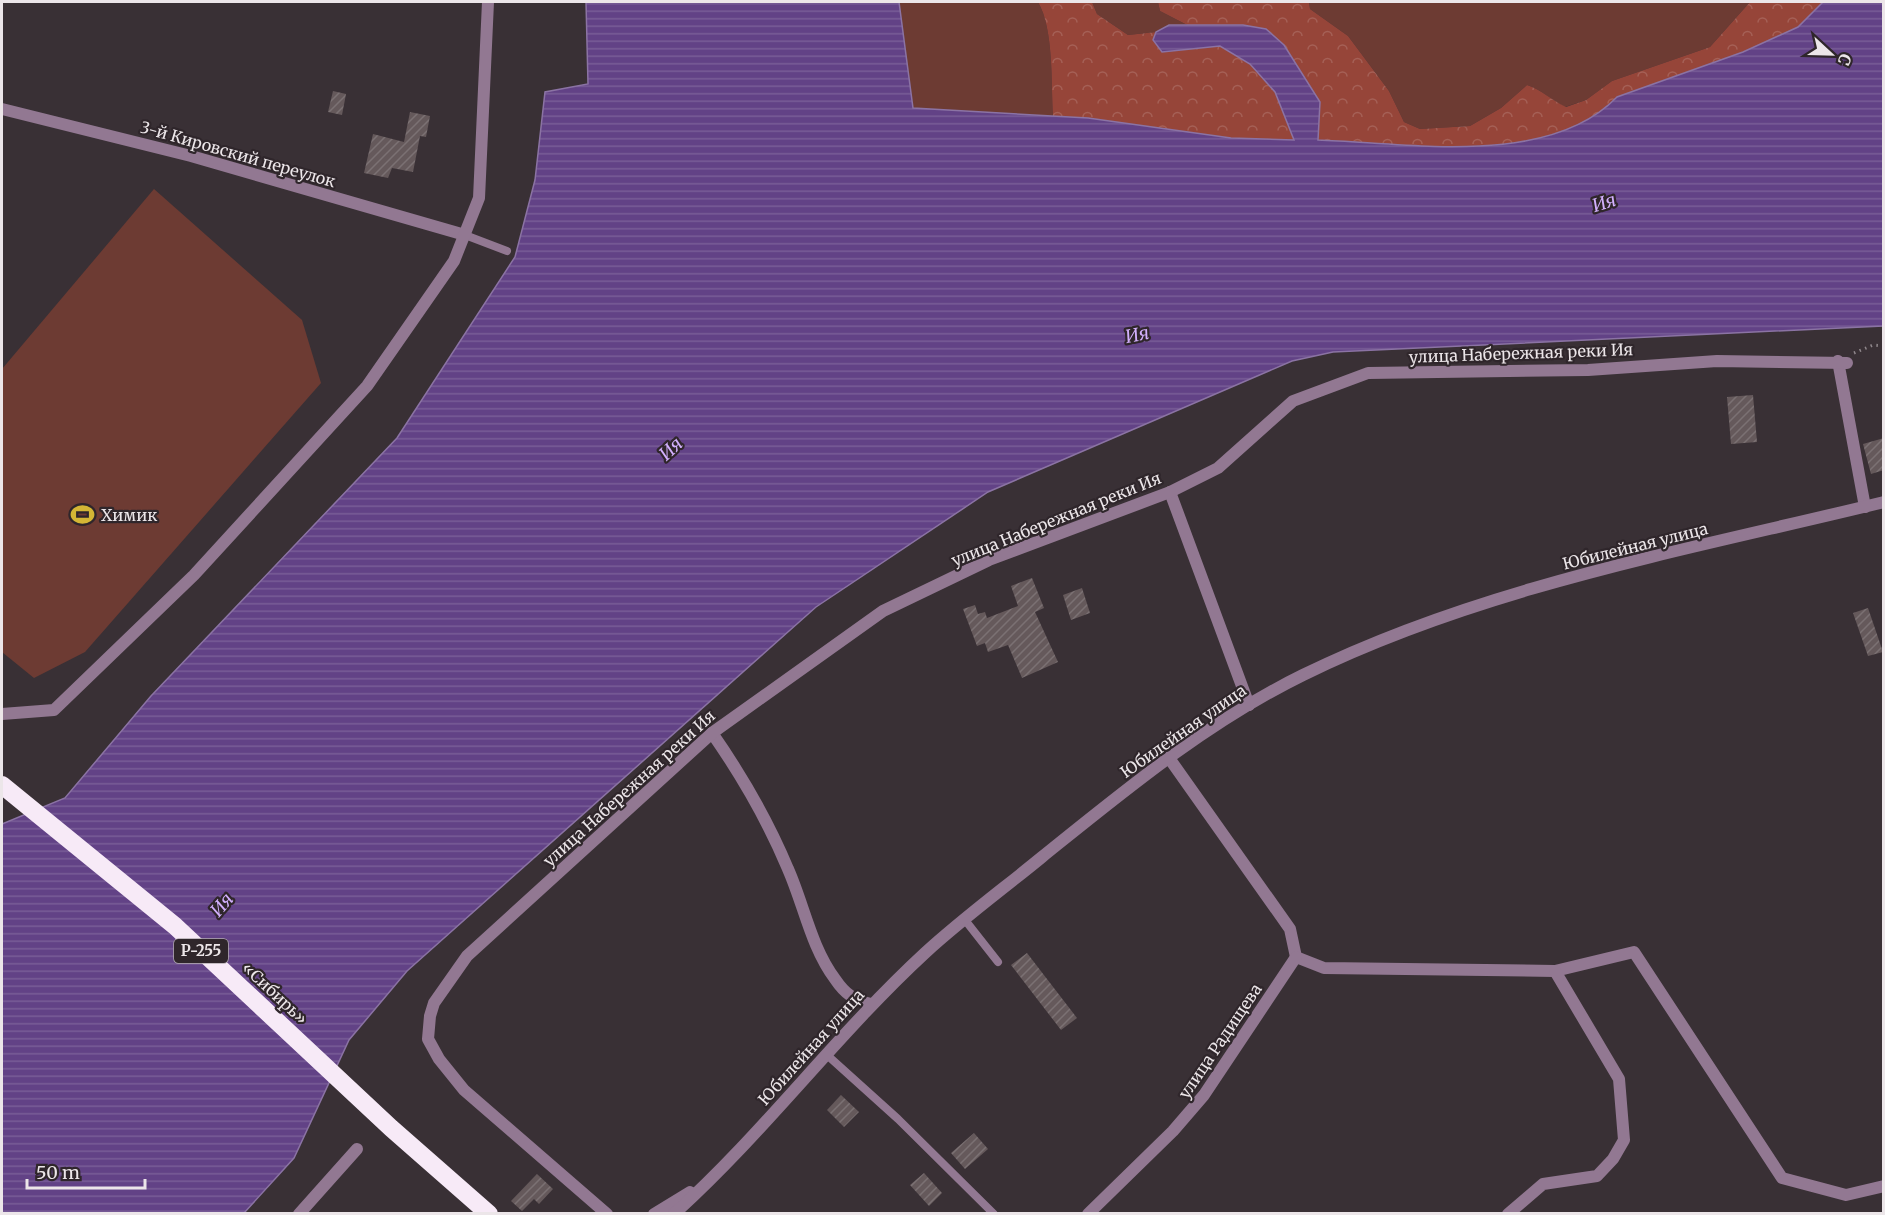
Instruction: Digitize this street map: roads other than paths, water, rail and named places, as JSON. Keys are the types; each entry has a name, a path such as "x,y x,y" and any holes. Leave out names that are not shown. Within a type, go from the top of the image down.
{"highway":[{"name":"«Сибирь»","path":"2,785 175,926 391,1128 489,1214"}],"street":[{"path":"2,714 54,710 194,575 367,386 454,261 479,198 486,2"},
{"name":"3-й Кировский переулок","path":"2,109 191,156 465,236"},
{"name":"улица Набережная реки Ия","path":"607,1214 464,1090 439,1059 428,1039 430,1016 443,988 467,956 712,733 883,611 988,560 1170,492 1218,468 1293,401 1368,373 1588,370 1717,361 1842,362 1865,507"},
{"path":"1170,492 1248,705"},
{"name":"Юбилейная улица","path":"674,1214 717,1175 871,1004 928,950 1169,759 1248,705 1362,648 1466,609 1607,570 1884,502"},
{"path":"712,733 754,797 789,870 813,938 834,978 852,999 871,1004"},
{"path":"1169,759 1290,929 1296,957 1324,968 1555,971 1634,952 1782,1178 1846,1195 1884,1186"},
{"name":"улица Радищева","path":"1088,1214 1173,1131 1204,1095 1296,957"},
{"path":"1508,1214 1543,1184 1597,1176 1613,1159 1624,1140 1619,1079 1555,971"},
{"path":"298,1214 357,1149"},
{"path":"654,1214 717,1175"}],"lane":[{"path":"465,236 507,251"},
{"path":"964,920 998,962"},
{"path":"827,1055 898,1119 994,1214"}],"water":[{"name":"Ия","path":"586,2 899,2 913,108 1088,118 1231,138 1294,140 1275,92 1250,64 1220,46 1162,52 1153,40 1156,32 1169,25 1243,25 1266,29 1284,45 1320,102 1318,140 1475,146 1516,143 1554,134 1588,119 1617,97 1743,52 1798,27 1823,2 1883,2 1883,326 1333,352 1292,361 988,492 816,607 407,971 349,1040 294,1158 244,1213 2,1214 2,824 65,798 151,696 397,438 515,257 535,180 545,92 588,84"}],"place":[{"name":"Химик","path":"83,515"}]}
